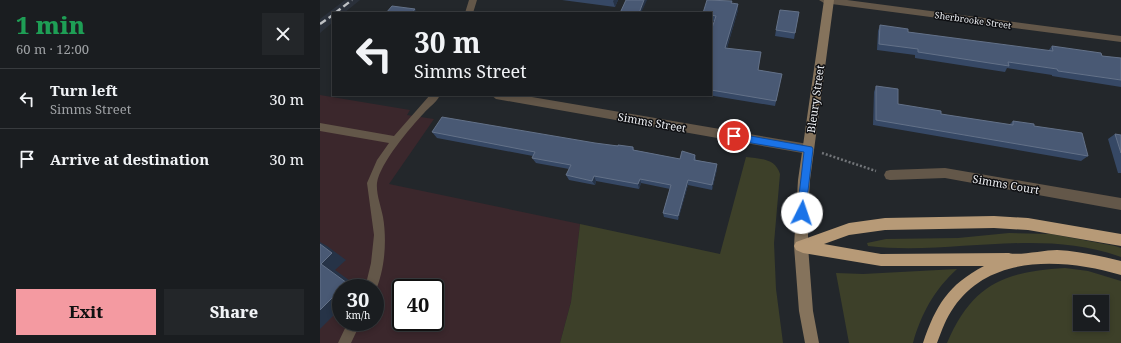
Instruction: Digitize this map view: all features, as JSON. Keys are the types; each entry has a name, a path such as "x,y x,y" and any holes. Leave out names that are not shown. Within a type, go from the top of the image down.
{"highway":[{"path":"801,246 849,229 885,224 986,222 1028,224 1121,240"},
{"path":"801,246 882,260 1016,259 1059,257 1082,259 1121,268"},
{"path":"930,343 938,320 956,293 980,274 1016,259"}],"street":[{"name":"Sherbrooke Street","path":"828,0 1121,39"},
{"name":"Bleury Street","path":"812,343 806,311 801,246 804,187 808,149 828,0"},
{"name":"Simms Street","path":"502,96 808,149"},
{"name":"Simms Court","path":"890,175 945,173 1121,204"}],"lane":[{"path":"469,12 473,0"},
{"path":"372,279 376,265 378,221 372,184 378,166 425,105 435,96"},
{"path":"320,127 397,140"},
{"path":"344,343 351,331"}],"path":[{"path":"808,149 890,175"}],"shaded area":[{"path":"345,0 360,0 345,12 332,12 332,23 320,33 320,19"},
{"path":"320,95 410,110 407,115 434,119 389,184 580,224 571,302 560,343 320,343"}],"green space":[{"path":"746,157 771,162 778,169 780,174 774,243 776,289 783,343 560,343 571,302 580,224 720,254"},
{"path":"1009,233 1051,234 1115,246 1121,248 1121,257 1090,248 1059,244 1027,243 931,248 900,248 868,246 867,243 886,239 958,238"},
{"path":"1065,268 1088,271 1121,281 1121,343 947,343 957,323 979,294 992,285 1007,278 1024,273"},
{"path":"957,269 942,285 929,303 916,332 913,343 849,343 836,273 863,274"}],"building":[{"path":"626,0 644,0 639,12 620,12"},
{"path":"707,0 732,1 731,3 738,4 725,48 761,52 758,70 782,74 776,101 712,90 712,28 716,16 712,15 712,12 703,12"},
{"path":"392,6 415,9 413,12 387,12"},
{"path":"780,10 799,12 795,33 776,30"},
{"path":"880,25 908,29 908,32 1053,51 1052,46 1101,53 1102,56 1121,58 1121,80 1008,62 1009,66 918,52 918,49 879,44"},
{"path":"876,86 898,89 898,104 941,111 941,114 1013,125 1013,121 1034,124 1034,126 1082,133 1088,156 876,120"},
{"path":"442,117 595,143 633,147 633,150 680,159 682,151 695,155 694,160 717,164 712,185 688,180 678,216 663,213 671,185 640,179 638,184 594,176 592,181 566,175 571,165 532,158 535,152 432,132"},
{"path":"1115,134 1121,135 1121,153"},
{"path":"320,244 332,253 321,264 342,279 332,279 332,298 320,310"}],"railway":[{"path":"336,12 352,0"},
{"path":"320,24 332,16"}],"route":[{"path":"734,136 808,149 802,213"}]}
